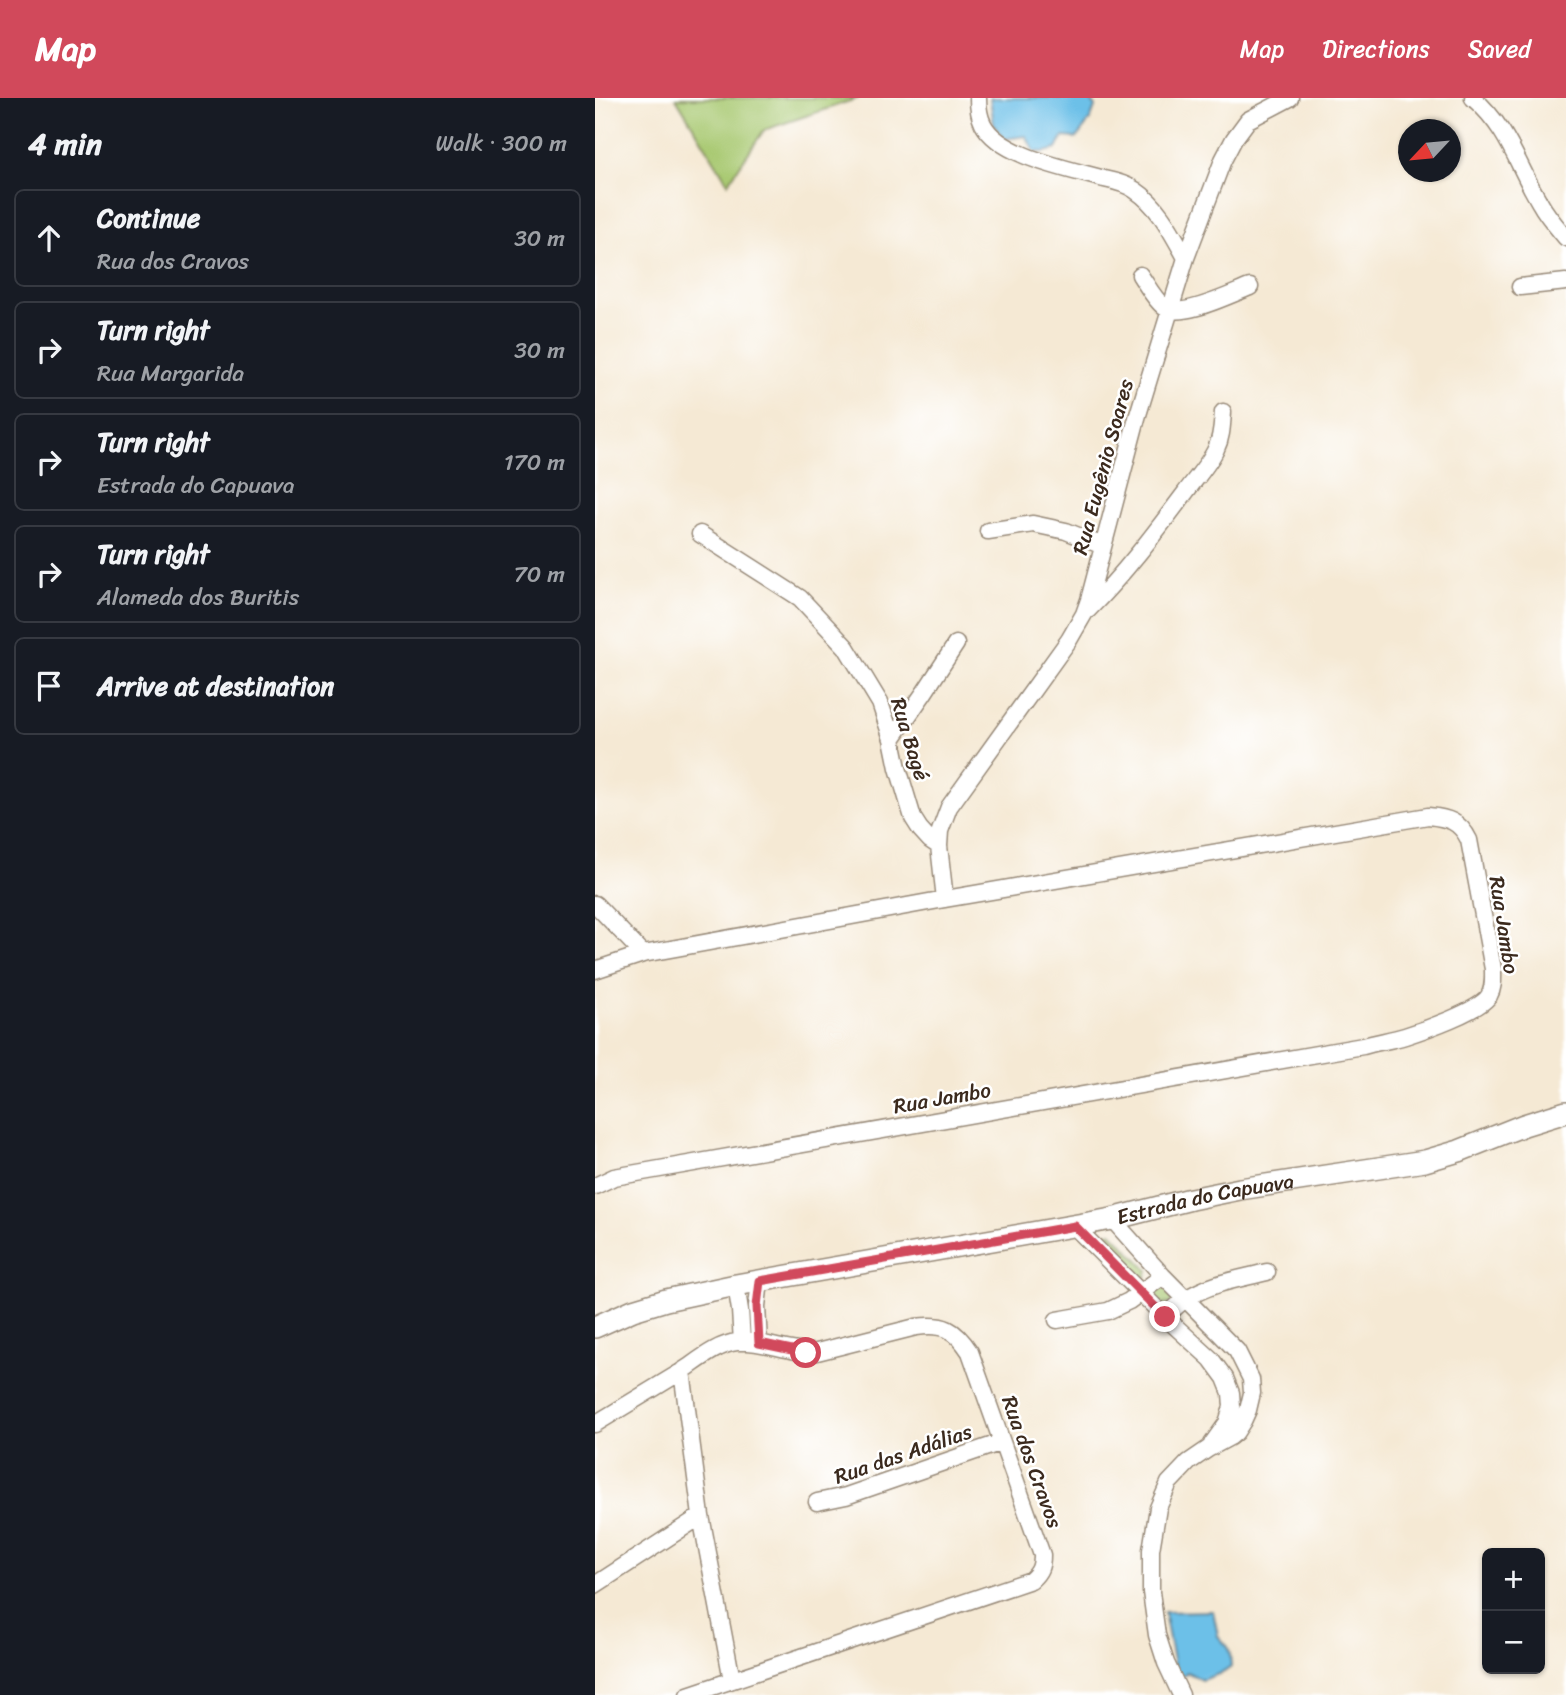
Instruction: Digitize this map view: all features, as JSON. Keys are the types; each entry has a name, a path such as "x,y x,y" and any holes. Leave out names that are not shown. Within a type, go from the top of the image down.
{"main road":[{"name":"Estrada do Capuava","path":"595,1327 632,1310 736,1284 1075,1226 1240,1189 1425,1161 1459,1152 1524,1125 1566,1112"}],"street":[{"path":"978,98 982,122 1004,146 1029,157 1133,188 1153,204 1186,258"},
{"name":"Rua Eugênio Soares","path":"939,846 940,831 950,807 1084,614 1137,418 1186,258 1223,160 1248,120 1290,98"},
{"path":"1473,98 1501,128 1540,204 1566,238"},
{"path":"1140,275 1163,306 1171,311 1184,311 1250,287"},
{"path":"1520,287 1566,282"},
{"path":"1084,614 1104,594 1171,511 1217,449 1222,432 1223,412"},
{"path":"988,531 1033,524 1066,531 1103,547"},
{"name":"Rua Bagé","path":"700,534 800,598 846,647 880,704 913,818 930,840 939,846"},
{"path":"892,739 956,644"},
{"name":"Rua Jambo","path":"595,970 643,954 1428,816 1453,822 1464,829 1469,840 1494,985 1488,998 1464,1014 1405,1036 1363,1046 614,1177 595,1186"},
{"path":"939,846 945,899"},
{"path":"595,904 643,954"},
{"path":"1112,1219 1163,1276 1237,1351 1251,1379 1252,1393 1243,1421 1236,1432 1189,1462 1169,1483 1158,1508 1151,1550 1151,1592 1157,1635 1181,1695"},
{"path":"1075,1226 1165,1317 1211,1359 1225,1378 1231,1392 1231,1407 1227,1423 1208,1449"},
{"path":"1165,1317 1186,1299 1214,1286 1267,1272"},
{"path":"1057,1320 1108,1311 1141,1293 1163,1276"},
{"path":"751,1343 760,1281"},
{"path":"736,1284 740,1310 751,1343"},
{"path":"1183,1334 1203,1317"},
{"name":"Rua dos Cravos","path":"688,1695 1031,1580 1042,1564 1042,1555 970,1352 960,1338 947,1329 931,1325 817,1352 792,1351 751,1343"},
{"path":"595,1424 721,1347 733,1343 751,1343"},
{"path":"682,1371 701,1516 732,1680"},
{"name":"Rua das Adálias","path":"817,1502 846,1496 1002,1442"},
{"path":"595,1585 701,1516"}],"green space":[{"path":"676,98 859,98 764,130 728,183"},
{"path":"1111,1232 1148,1270 1146,1277 1141,1280 1132,1275 1097,1239 1102,1233"},
{"path":"1165,1287 1171,1290 1174,1296 1171,1302 1165,1305 1159,1302 1156,1296 1159,1290"}],"water":[{"path":"990,98 1090,98 1095,107 1077,138 1063,137 1057,149 1035,152 1026,136 1004,139 994,125"},
{"path":"1213,1611 1218,1636 1228,1647 1231,1667 1202,1680 1187,1672 1177,1682 1164,1612"}],"route":[{"path":"806,1353 759,1343 757,1306 760,1281 1075,1226 1165,1317"}]}
